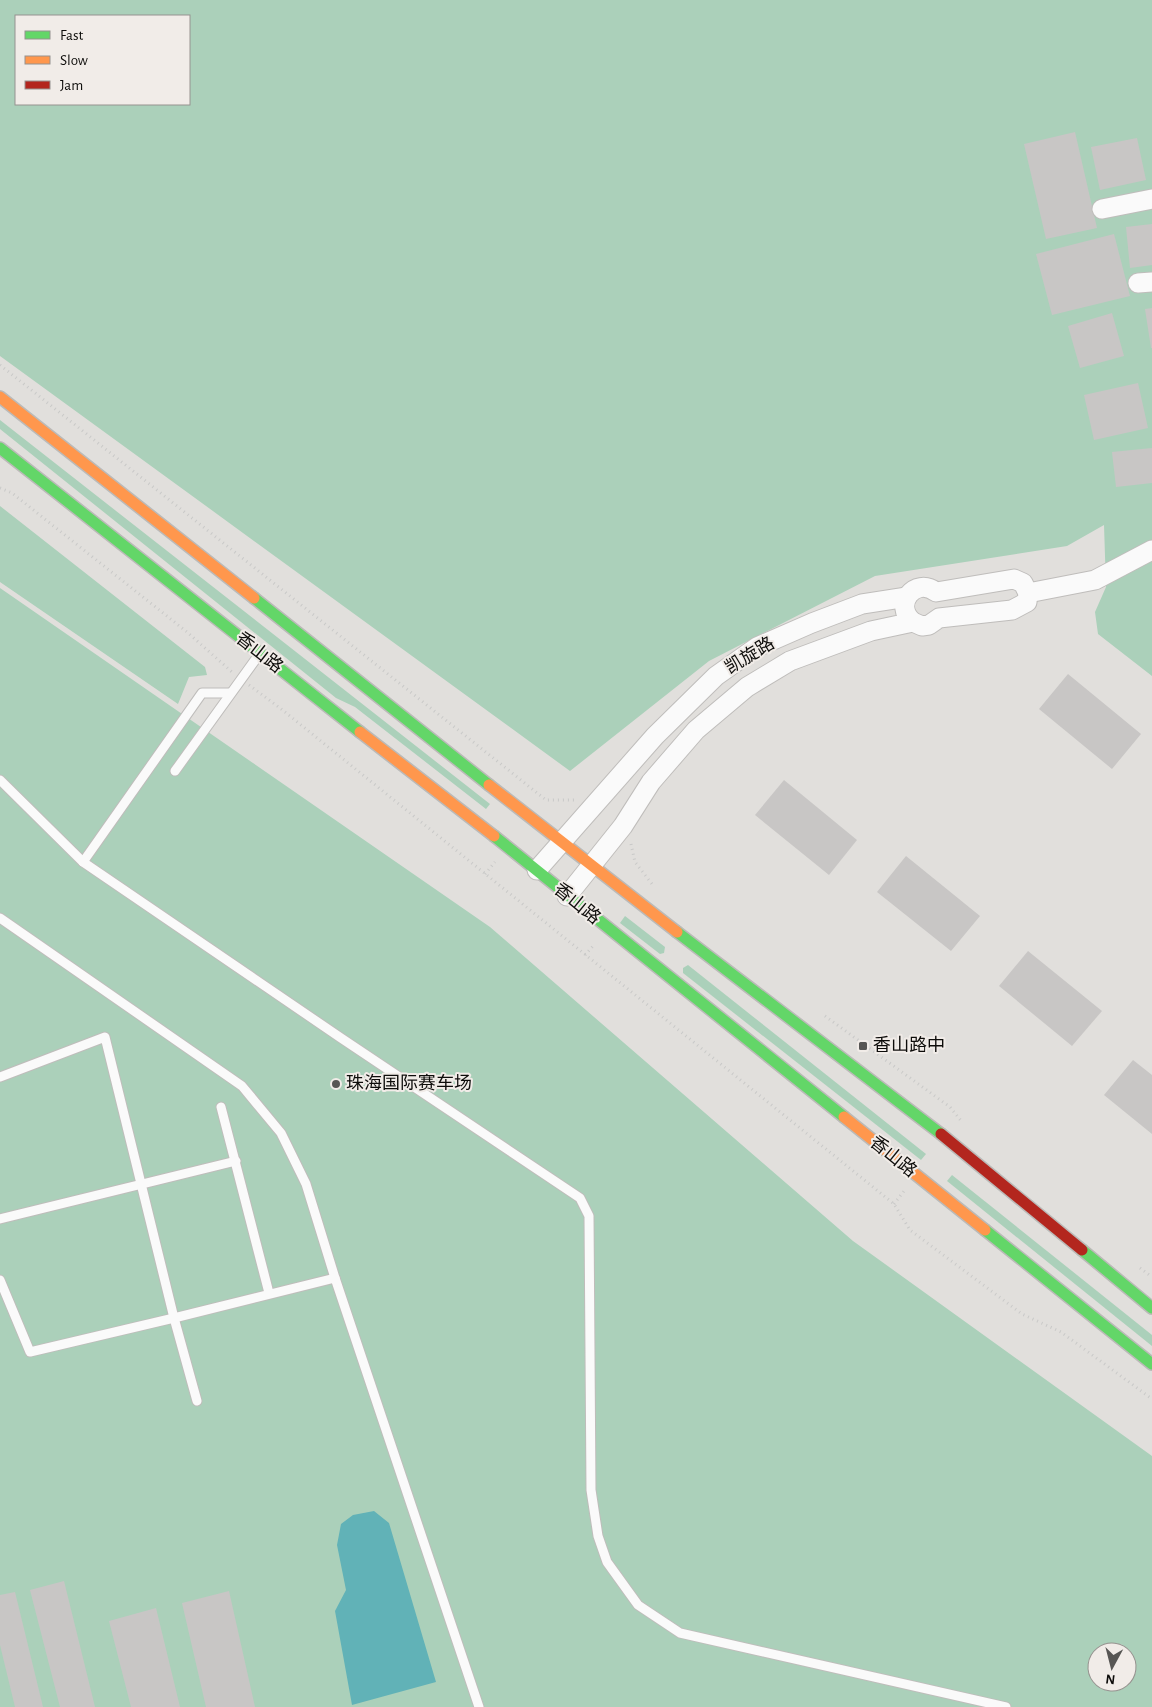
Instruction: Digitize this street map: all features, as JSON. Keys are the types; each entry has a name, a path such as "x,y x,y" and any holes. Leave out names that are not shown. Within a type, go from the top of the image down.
{"main road":[{"path":"0,397 591,866 955,1146 1152,1308"},
{"name":"香山路","path":"0,448 537,870 1152,1364"}],"street":[{"path":"1102,209 1152,199"},
{"path":"1028,593 1095,580 1152,550"},
{"name":"凯旋路","path":"537,870 655,736 716,676 757,647 862,604 906,598 916,589 922,587 936,592 1014,579 1023,583 1028,593 1027,602 1012,610 939,618 928,625 922,626 913,622 871,631 831,644 790,661 747,686 696,730 651,782 623,826 567,896"},
{"path":"936,592 942,600 943,606 939,618"},
{"path":"906,598 905,610 907,616 913,622"}],"lane":[{"path":"175,771 260,654"},
{"path":"83,862 202,693 230,693"},
{"path":"0,780 83,862 580,1198 589,1216 591,1490 598,1536 607,1562 638,1605 680,1633 1006,1707"},
{"path":"0,918 242,1086 281,1133 306,1184 335,1278 478,1707"},
{"path":"0,1077 105,1037 174,1318 197,1402"},
{"path":"222,1107 270,1293"},
{"path":"0,1219 236,1161"},
{"path":"0,1280 30,1352 335,1278"}],"path":[{"path":"0,365 546,800 576,799"},
{"path":"0,488 12,493 187,632"},
{"path":"280,708 894,1204 910,1230 1022,1314 1061,1332 1152,1399"}],"green space":[{"path":"0,0 1152,0 1152,676 1098,634 1095,612 1106,587 1104,525 1067,546 875,576 709,661 570,771 0,356"},
{"path":"0,420 490,804 486,809 355,707 336,698 0,429"},
{"path":"0,506 205,667 207,675 189,677 178,704 0,582"},
{"name":"珠海国际赛车场","path":"0,588 490,927 853,1241 1152,1456 1152,1707 0,1707"},
{"path":"625,916 665,947 664,953 660,954 620,923"},
{"path":"688,965 926,1154 921,1160 683,973 683,968"},
{"path":"952,1175 1152,1335 1152,1346 947,1181"}],"water":[{"path":"374,1511 389,1523 436,1682 352,1705 335,1611 346,1590 337,1545 341,1524 353,1515"}],"building":[{"path":"1075,132 1097,228 1046,239 1024,144"},
{"path":"1137,138 1146,180 1100,190 1091,147"},
{"path":"1152,224 1152,265 1130,268 1126,227"},
{"path":"1114,234 1130,296 1052,315 1036,254"},
{"path":"1152,308 1152,348 1151,348 1145,309"},
{"path":"1112,313 1124,356 1080,368 1068,326"},
{"path":"1138,383 1148,428 1094,440 1084,395"},
{"path":"1152,448 1152,483 1116,487 1112,452"},
{"path":"1068,674 1141,734 1112,769 1039,709"},
{"path":"784,780 857,840 829,875 755,815"},
{"path":"906,856 980,916 951,951 877,892"},
{"path":"1028,951 1102,1011 1072,1046 999,986"},
{"path":"1133,1060 1152,1075 1152,1134 1104,1095"},
{"path":"64,1581 95,1707 60,1707 30,1590"},
{"path":"229,1591 255,1707 206,1707 182,1603"},
{"path":"15,1592 43,1707 15,1707 0,1645 0,1595"},
{"path":"156,1608 180,1707 131,1707 109,1621"}],"traffic: fast":[{"path":"0,448 360,732"},
{"path":"254,598 489,785"},
{"path":"494,836 844,1117"},
{"path":"677,932 941,1134"},
{"path":"985,1230 1152,1364"},
{"path":"1082,1250 1152,1308"}],"traffic: slow":[{"path":"0,397 254,598"},
{"path":"360,732 494,836"},
{"path":"489,785 677,932"},
{"path":"844,1117 985,1230"}],"traffic: jam":[{"path":"941,1134 1082,1250"}],"place":[{"name":"香山路中","path":"863,1046"},
{"name":"珠海国际赛车场","path":"336,1084"}]}
